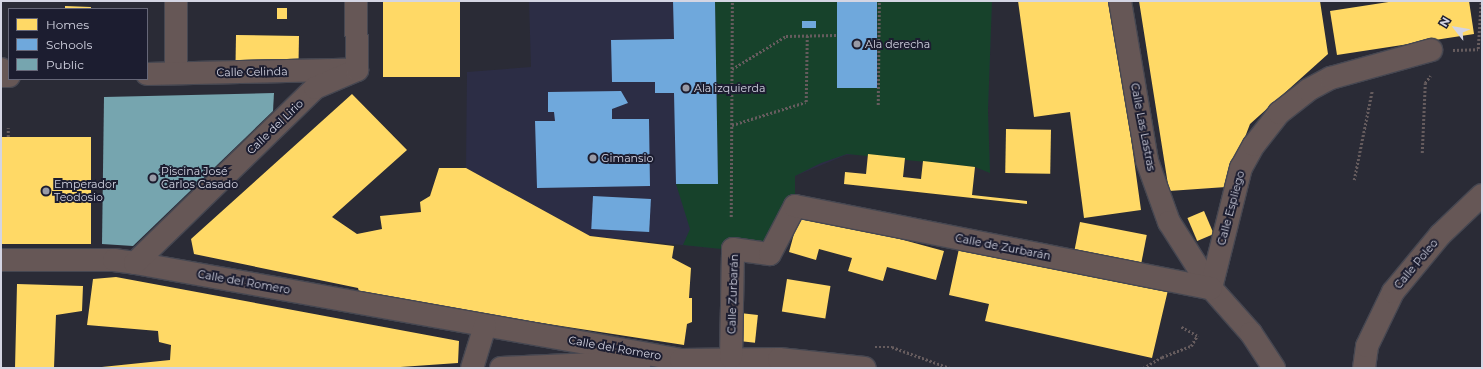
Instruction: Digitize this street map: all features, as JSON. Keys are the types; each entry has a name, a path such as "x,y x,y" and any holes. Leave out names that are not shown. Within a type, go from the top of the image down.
{"street":[{"path":"176,1 176,73"},
{"path":"356,1 357,70"},
{"name":"Calle Las Lastras","path":"1120,1 1147,161 1170,222 1211,288 1251,333 1274,368"},
{"name":"Calle Espliego","path":"1211,288 1241,168 1254,145 1279,113 1308,90 1331,78 1378,64 1432,60"},
{"path":"1,69 1,76 8,76"},
{"name":"Calle Celinda","path":"148,74 357,70"},
{"name":"Calle del Lirio","path":"135,262 315,88 357,70"},
{"name":"Calle Poleo","path":"1364,368 1367,346 1393,292 1440,235 1482,195"},
{"name":"Calle de Zurbarán","path":"795,206 1211,288"},
{"name":"Calle Zurbarán","path":"731,357 733,249 770,254 795,206"},
{"name":"Calle del Romero","path":"1,260 114,260 135,262 681,360 731,357 824,362 865,368"},
{"path":"472,368 485,326"},
{"path":"501,368 681,360"}],"path":[{"path":"731,217 732,1"},
{"path":"878,105 879,1"},
{"path":"1478,49 1481,1"},
{"path":"732,125 806,102 807,35"},
{"path":"732,69 786,36 836,35"},
{"path":"1422,153 1425,83 1432,60"},
{"path":"1354,180 1378,64"},
{"path":"8,128 8,137"},
{"path":"1143,368 1162,357 1191,346 1197,336 1181,327"}],"shaded area":[{"path":"529,1 992,1 988,110 990,173 975,167 868,154 846,155 795,176 795,206 722,249 590,236 466,168 467,72 531,67"}],"green space":[{"path":"715,1 837,1 838,88 878,88 877,1 992,1 988,110 990,173 975,167 847,154 821,163 795,176 795,206 770,254 683,245 690,229 676,184 718,184"}],"building: Homes":[{"path":"383,1 460,1 460,77 383,77"},
{"path":"1018,1 1112,1 1141,210 1084,218 1070,112 1034,117"},
{"path":"1139,1 1320,1 1328,54 1250,124 1226,187 1169,191"},
{"path":"1395,1 1469,1 1474,34 1337,55 1330,11"},
{"path":"65,6 91,7 91,8 65,8"},
{"path":"277,8 287,8 287,19 277,19"},
{"path":"236,35 299,36 298,67 235,66"},
{"path":"352,94 407,150 332,217 357,234 382,229 380,216 421,212 420,202 430,196 439,168 466,168 590,236 674,246 672,258 691,268 689,298 692,298 692,322 687,324 684,345 360,295 358,288 194,254 191,239"},
{"path":"1006,129 1051,130 1050,174 1005,173"},
{"name":"Emperador Teodosio","path":"1,137 91,137 91,244 1,244"},
{"path":"868,154 905,158 903,177 921,179 923,161 975,167 972,195 1027,201 1027,204 844,184 845,172 866,174"},
{"path":"1204,211 1214,234 1197,241 1187,218"},
{"path":"800,212 944,251 936,280 887,267 883,281 848,271 852,258 819,249 816,260 789,252"},
{"path":"1080,222 1147,235 1141,263 1074,250"},
{"path":"960,244 1168,290 1152,358 985,321 989,304 949,295"},
{"path":"116,277 459,341 458,363 386,368 92,368 170,360 171,345 159,342 158,331 87,325 93,279"},
{"path":"787,279 830,286 825,318 782,312"},
{"path":"17,284 83,286 82,311 56,315 54,368 15,368"},
{"path":"740,313 758,315 755,343 737,341"}],"building: Schools":[{"path":"631,1 631,2 588,2"},
{"name":"Ala izquierda","path":"673,1 715,1 718,184 676,184 674,93 655,93 655,82 612,82 611,40 674,39"},
{"name":"Ala derecha","path":"837,1 877,1 877,88 837,88"},
{"path":"802,21 816,21 816,28 802,28"},
{"name":"Gimansio","path":"621,91 628,103 612,109 612,119 649,119 650,186 537,188 535,121 555,121 554,112 548,112 548,92"},
{"path":"593,196 651,199 649,232 591,229"}],"building: Public":[{"name":"Piscina José Carlos Casado","path":"274,93 273,111 133,246 102,244 104,97"}],"place":[{"name":"Ala derecha","path":"857,44"},
{"name":"Ala izquierda","path":"686,88"},
{"name":"Gimansio","path":"593,158"},
{"name":"Piscina José Carlos Casado","path":"153,178"},
{"name":"Emperador Teodosio","path":"46,191"}]}
